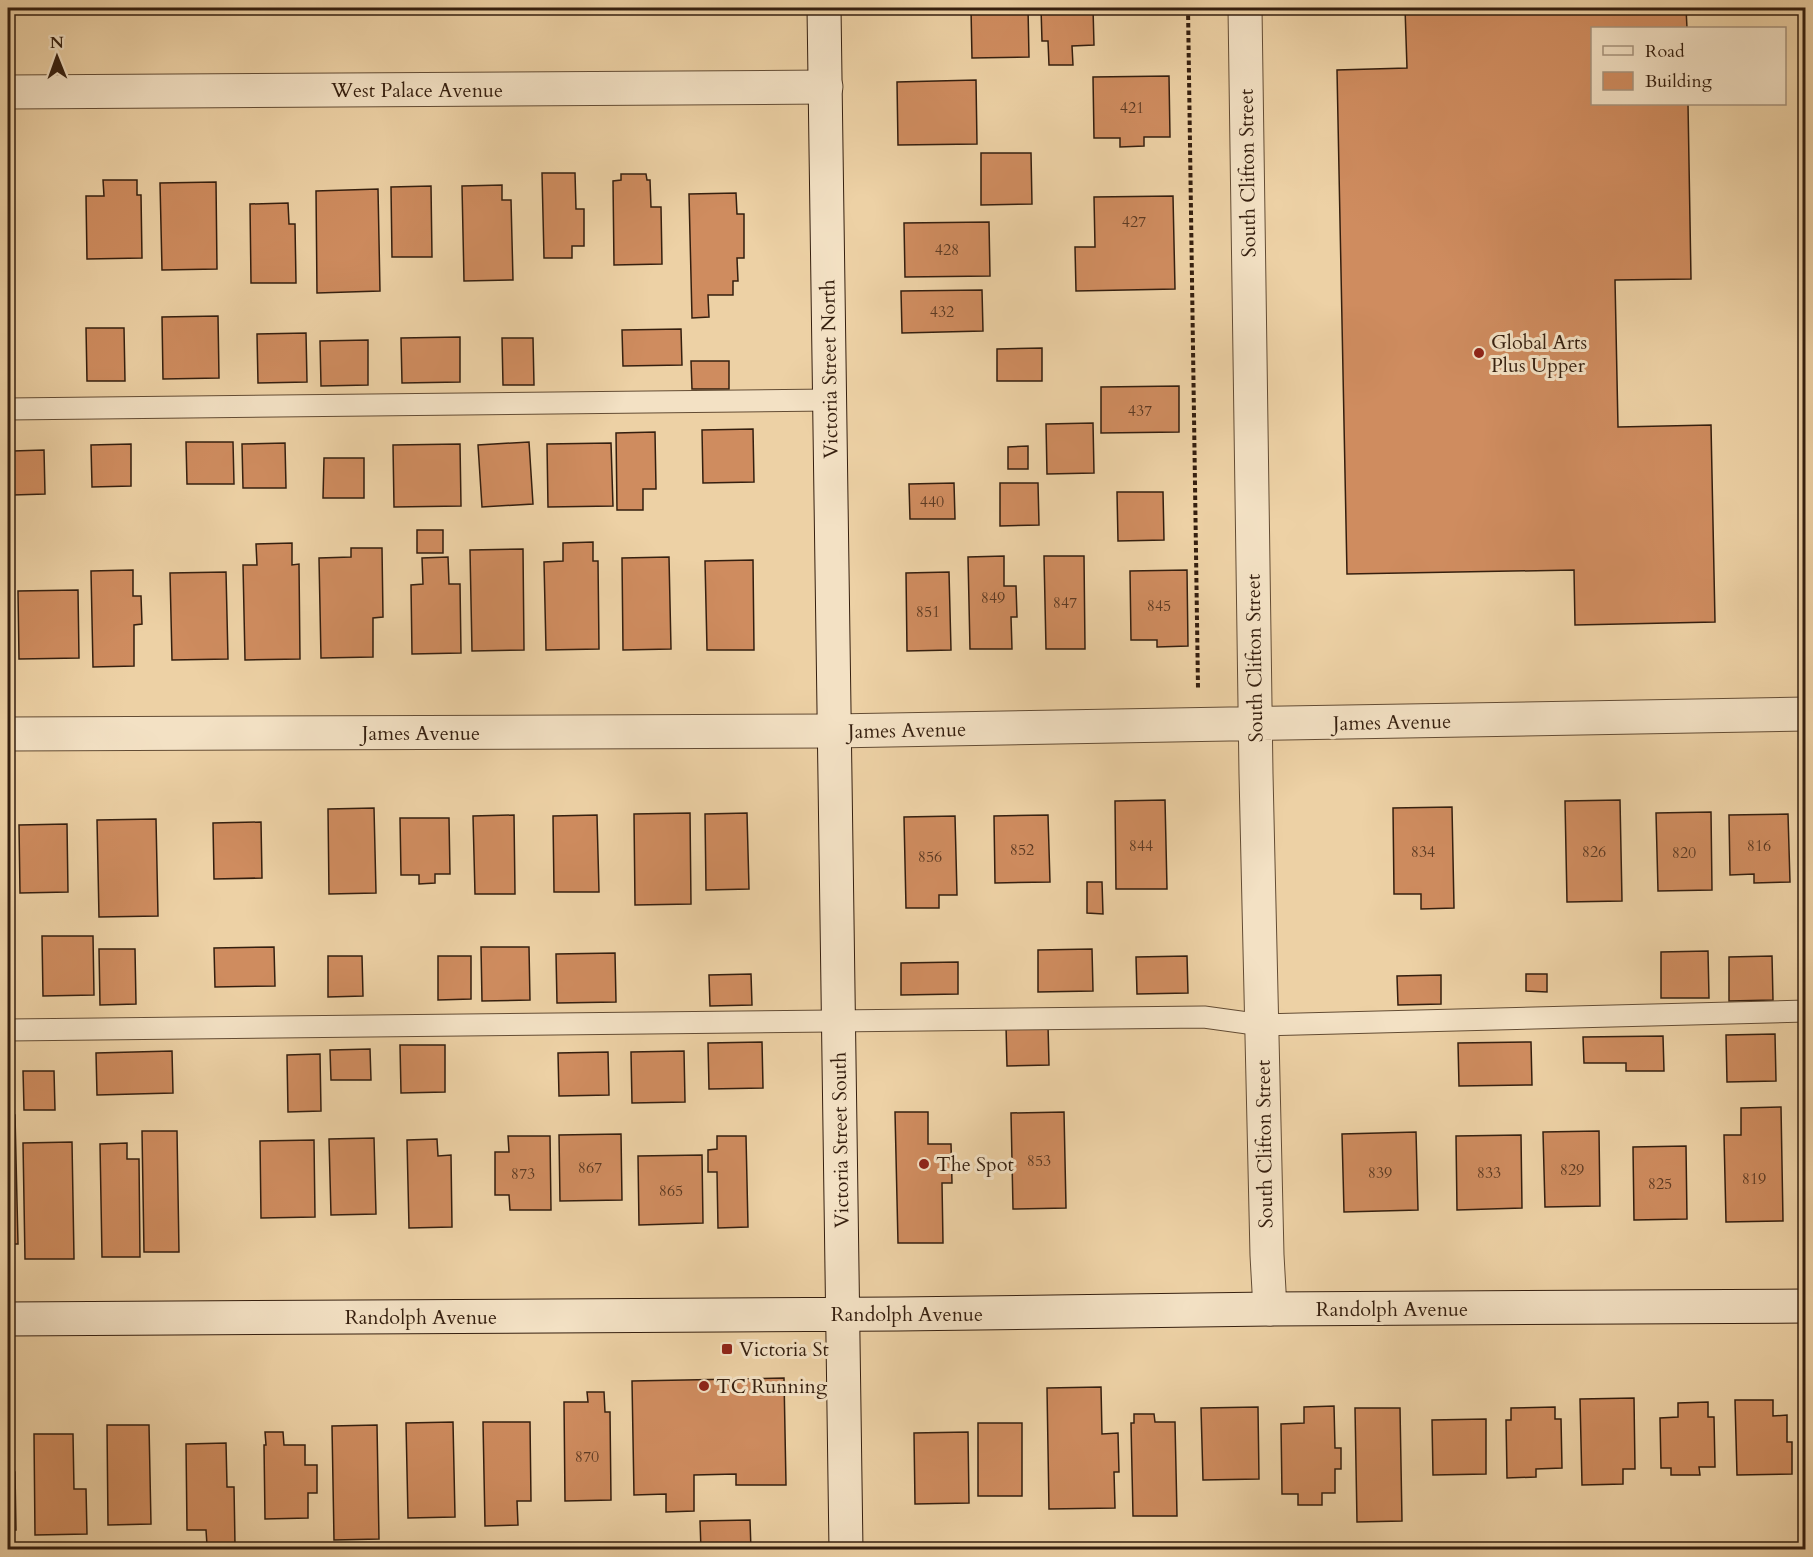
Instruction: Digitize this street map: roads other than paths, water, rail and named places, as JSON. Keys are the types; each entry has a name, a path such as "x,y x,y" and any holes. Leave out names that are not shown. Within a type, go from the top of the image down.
{"street":[{"name":"Victoria Street North","path":"824,8 833,731"},
{"name":"South Clifton Street","path":"1245,8 1255,723 1270,1309"},
{"name":"West Palace Avenue","path":"8,92 826,87"},
{"name":"James Avenue","path":"8,734 833,731 1806,714"},
{"name":"Victoria Street South","path":"833,731 846,1550"},
{"name":"Randolph Avenue","path":"8,1319 842,1315 1270,1309 1806,1306"}],"lane":[{"path":"8,409 830,400"},
{"path":"8,1030 1204,1017 1262,1025 1806,1011"}],"place":[{"name":"Global Arts Plus Upper","path":"1479,353"},
{"name":"The Spot","path":"924,1164"},
{"name":"Victoria St","path":"727,1349"},
{"name":"TC Running","path":"704,1386"}]}
